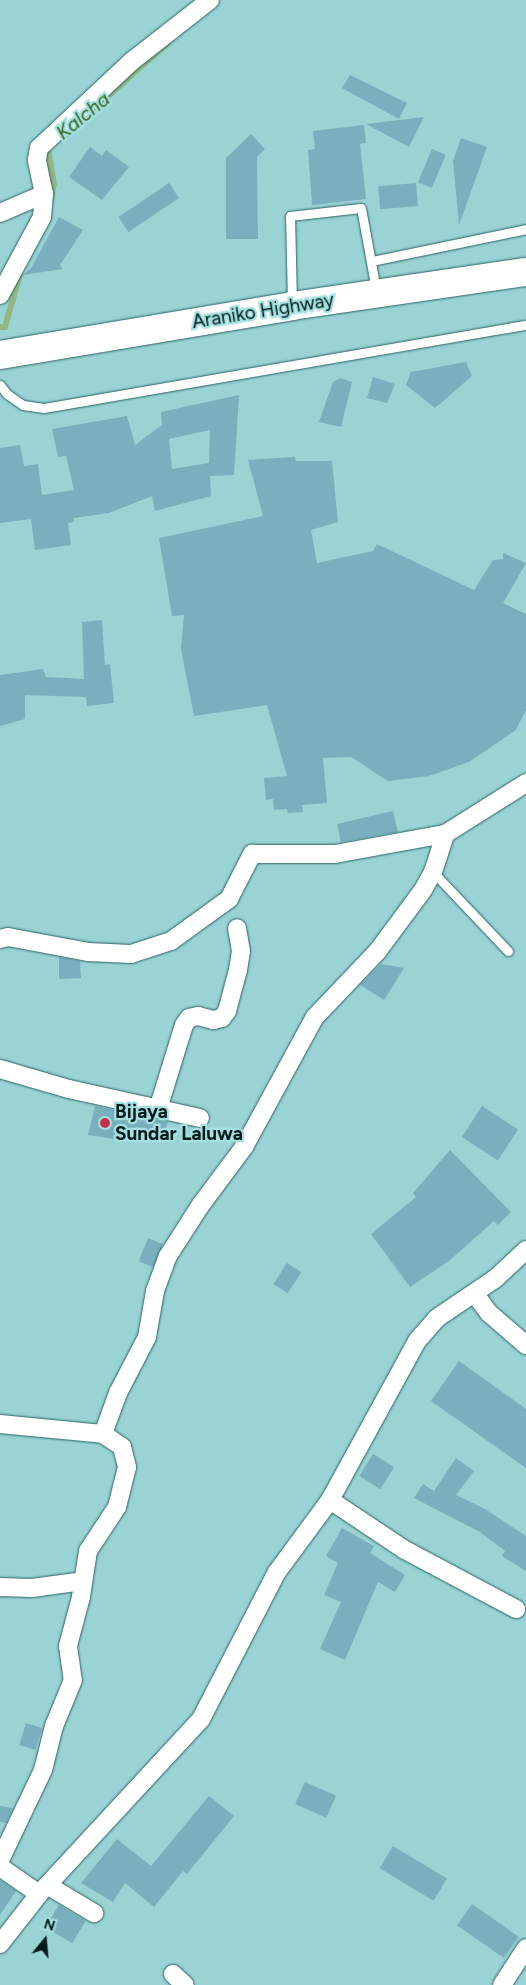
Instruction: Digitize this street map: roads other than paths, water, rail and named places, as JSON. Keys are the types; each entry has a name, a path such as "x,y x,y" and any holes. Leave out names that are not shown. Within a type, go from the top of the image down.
{"highway":[{"name":"Araniko Highway","path":"0,355 292,306 526,272"}],"street":[{"path":"0,295 42,217 44,194 36,160 39,148 45,140 132,61 210,0"},
{"path":"0,213 44,194"},
{"path":"0,939 8,937 88,952 131,954 171,942 229,899 252,854 335,854 445,834 526,783"},
{"path":"103,1434 118,1393 146,1337 155,1291 168,1256 200,1206 244,1147 315,1016 377,952 434,872 445,834"},
{"path":"158,1108 184,1025 189,1018 198,1016 213,1020 222,1018 227,1011 241,951 236,928"},
{"path":"0,1069 69,1089 200,1118"},
{"path":"0,1944 43,1889 201,1719 277,1572 330,1500 417,1341 437,1318 475,1294 526,1250"},
{"path":"475,1294 489,1313 526,1345"},
{"path":"0,1424 103,1434 122,1447 127,1467 117,1507 88,1551 84,1581 68,1646 73,1680 60,1708 39,1778 0,1860"},
{"path":"330,1500 405,1550 516,1609"},
{"path":"0,1587 32,1588 84,1581"},
{"path":"0,1867 5,1873 94,1913"},
{"path":"502,1985 526,1948"}],"lane":[{"path":"292,306 290,216 361,208 372,260 376,293"},
{"path":"372,260 526,228"},
{"path":"0,385 23,405 44,408 526,325"},
{"path":"434,872 508,951"}],"waterway":[{"name":"Kalcha","path":"83,118 168,43"},
{"name":"Kalcha","path":"48,145 54,184 52,199"},
{"name":"Kalcha","path":"0,327 5,327 20,274"}],"place":[{"name":"Bijaya Sundar Laluwa","path":"105,1123"}]}
